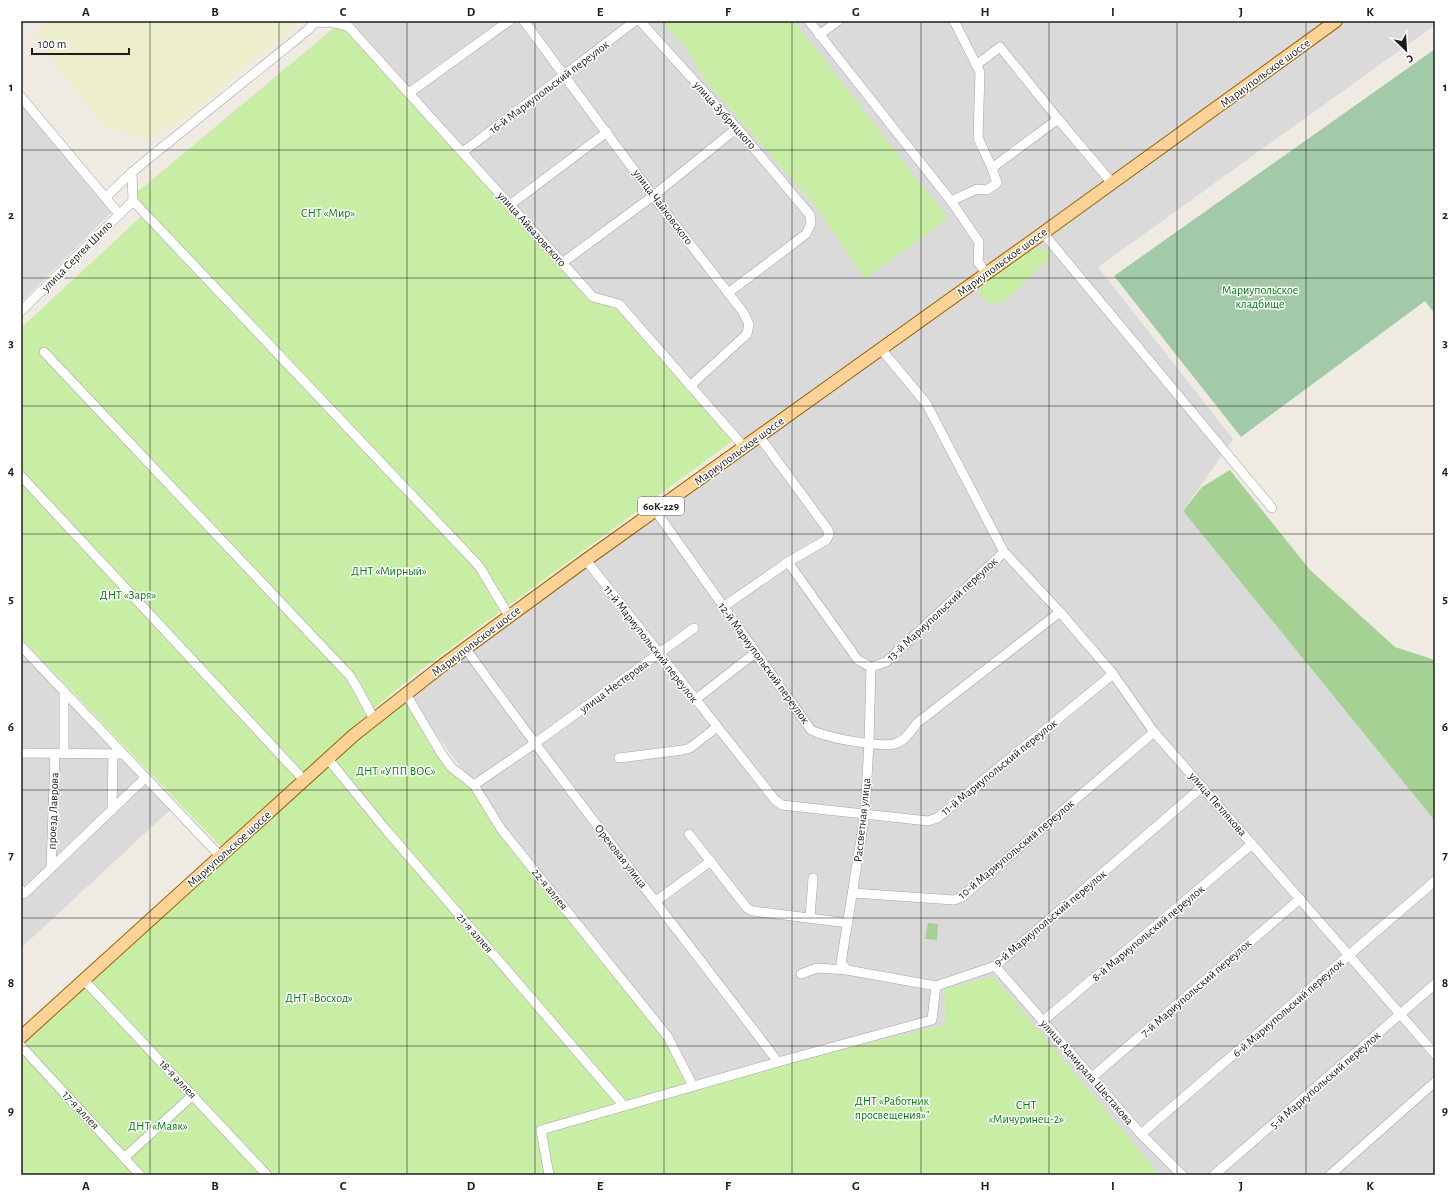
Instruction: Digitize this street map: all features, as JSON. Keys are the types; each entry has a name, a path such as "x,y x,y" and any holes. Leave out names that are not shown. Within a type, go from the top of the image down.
{"main road":[{"name":"Мариупольское шоссе","path":"21,1037 87,982 220,856 304,780 374,719 406,694 509,616 655,510 987,274 1336,21"}],"street":[{"path":"409,93 509,21"},
{"name":"улица Чайковского","path":"524,21 654,196 743,312 749,324 747,334 690,386"},
{"name":"16-й Мариупольский переулок","path":"463,152 635,21"},
{"name":"улица Зубрицкого","path":"640,21 737,128 807,210 811,224 806,234 728,293"},
{"path":"809,21 951,201 979,242 978,262 987,274"},
{"path":"819,34 838,21"},
{"path":"105,198 132,172 309,29 315,22"},
{"name":"улица Айвазовского","path":"315,22 352,23 409,93 593,297 619,304 744,447"},
{"path":"951,201 977,189 987,190 997,183 992,168 978,138 980,72 955,22"},
{"path":"976,65 1000,47 1112,183"},
{"path":"21,97 119,214"},
{"path":"992,168 1058,119"},
{"path":"562,263 654,196 737,128"},
{"path":"510,205 607,132"},
{"path":"132,172 133,201 479,566 509,616"},
{"name":"улица Сергея Шило","path":"21,311 133,201"},
{"path":"1043,233 1272,508"},
{"name":"улица Петлякова","path":"881,349 926,403 1004,552 1060,612 1113,674 1154,732 1435,1054"},
{"path":"44,352 350,676 374,719"},
{"path":"723,607 788,562 826,540 829,535 828,530 759,436"},
{"path":"21,476 304,780"},
{"name":"12-й Мариупольский переулок","path":"655,510 812,730 821,735 870,743 895,744 905,738 917,723 1060,612"},
{"name":"13-й Мариупольский переулок","path":"870,667 886,662 1004,552"},
{"name":"11-й Мариупольский переулок","path":"586,560 695,700 775,800 782,805 928,821 937,818 1113,674"},
{"path":"788,562 858,660 870,667"},
{"name":"улица Нестерова","path":"474,785 534,744 694,628"},
{"path":"21,646 64,692 118,754 145,778 220,856"},
{"name":"Ореховая улица","path":"466,649 534,744 656,901 778,1062"},
{"path":"695,700 755,652"},
{"name":"Рассветная улица","path":"846,970 841,963 865,814 870,743 870,667"},
{"name":"проезд Лаврова","path":"51,868 64,692"},
{"name":"22-я аллея","path":"406,694 451,767 474,785 501,829 668,1037 693,1086"},
{"path":"619,758 690,748 717,727"},
{"name":"10-й Мариупольский переулок","path":"853,893 954,900 962,897 1154,732"},
{"path":"21,753 118,754"},
{"path":"112,810 118,754"},
{"name":"21-я аллея","path":"328,759 387,831 624,1106"},
{"path":"23,892 51,868 145,778"},
{"name":"9-й Мариупольский переулок","path":"801,974 817,968 846,970 936,986 995,966 1202,787"},
{"path":"689,834 747,908 753,911 848,923"},
{"name":"8-й Мариупольский переулок","path":"1043,1022 1252,844"},
{"path":"656,901 711,861"},
{"path":"810,918 813,878"},
{"name":"6-й Мариупольский переулок","path":"1141,1134 1435,881"},
{"name":"7-й Мариупольский переулок","path":"1092,1078 1300,899"},
{"name":"улица Адмирала Шестакова","path":"995,966 1141,1134 1182,1175"},
{"name":"18-я аллея","path":"87,982 267,1175"},
{"name":"5-й Мариупольский переулок","path":"1214,1175 1435,984"},
{"path":"549,1175 540,1130 932,1020 936,986"},
{"name":"17-я аллея","path":"21,1046 140,1175"},
{"path":"1330,1175 1435,1082"},
{"path":"124,1158 193,1095"}],"shaded area":[{"path":"353,21 1435,21 1435,25 1098,267 1233,439 1183,511 1435,821 1435,1175 1159,1175 944,989 945,1025 693,1086 507,834 474,785 409,698 743,448 593,297 348,26"},
{"path":"21,100 109,208 111,213 21,302"},
{"path":"21,650 171,809 21,948"}],"green space":[{"path":"42,21 303,21 252,60 194,113 144,140 106,128 33,37 46,25"},
{"path":"660,21 794,21 948,219 865,279 814,204 707,83 684,45"},
{"path":"341,22 592,298 618,305 734,440 418,672 372,710 221,847 21,638 21,328 147,211 135,194"},
{"name":"Мариупольское кладбище","path":"1435,49 1435,314 1425,301 1241,437 1114,276"},
{"path":"1037,248 1048,250 1051,253 1049,259 1004,302 991,304 978,292 980,286 1029,250"},
{"path":"1230,470 1310,570 1395,647 1435,660 1435,821 1183,511 1202,487"},
{"path":"409,698 441,753 472,787 668,1037 696,1088 775,1065 945,1025 944,989 994,977 1160,1175 21,1175 21,1045 328,765"},
{"path":"928,923 938,924 937,940 925,939"}],"park label":[{"name":"СНТ «Мир»","path":"328,213"},
{"name":"ДНТ «Мирный»","path":"389,571"},
{"name":"ДНТ «Заря»","path":"128,595"},
{"name":"ДНТ «УПП ВОС»","path":"396,771"},
{"name":"ДНТ «Восход»","path":"319,998"},
{"name":"ДНТ «Работник просвещения»\"","path":"892,1108"},
{"name":"СНТ «Мичуринец-2»","path":"1026,1112"},
{"name":"ДНТ «Маяк»","path":"158,1126"}]}
